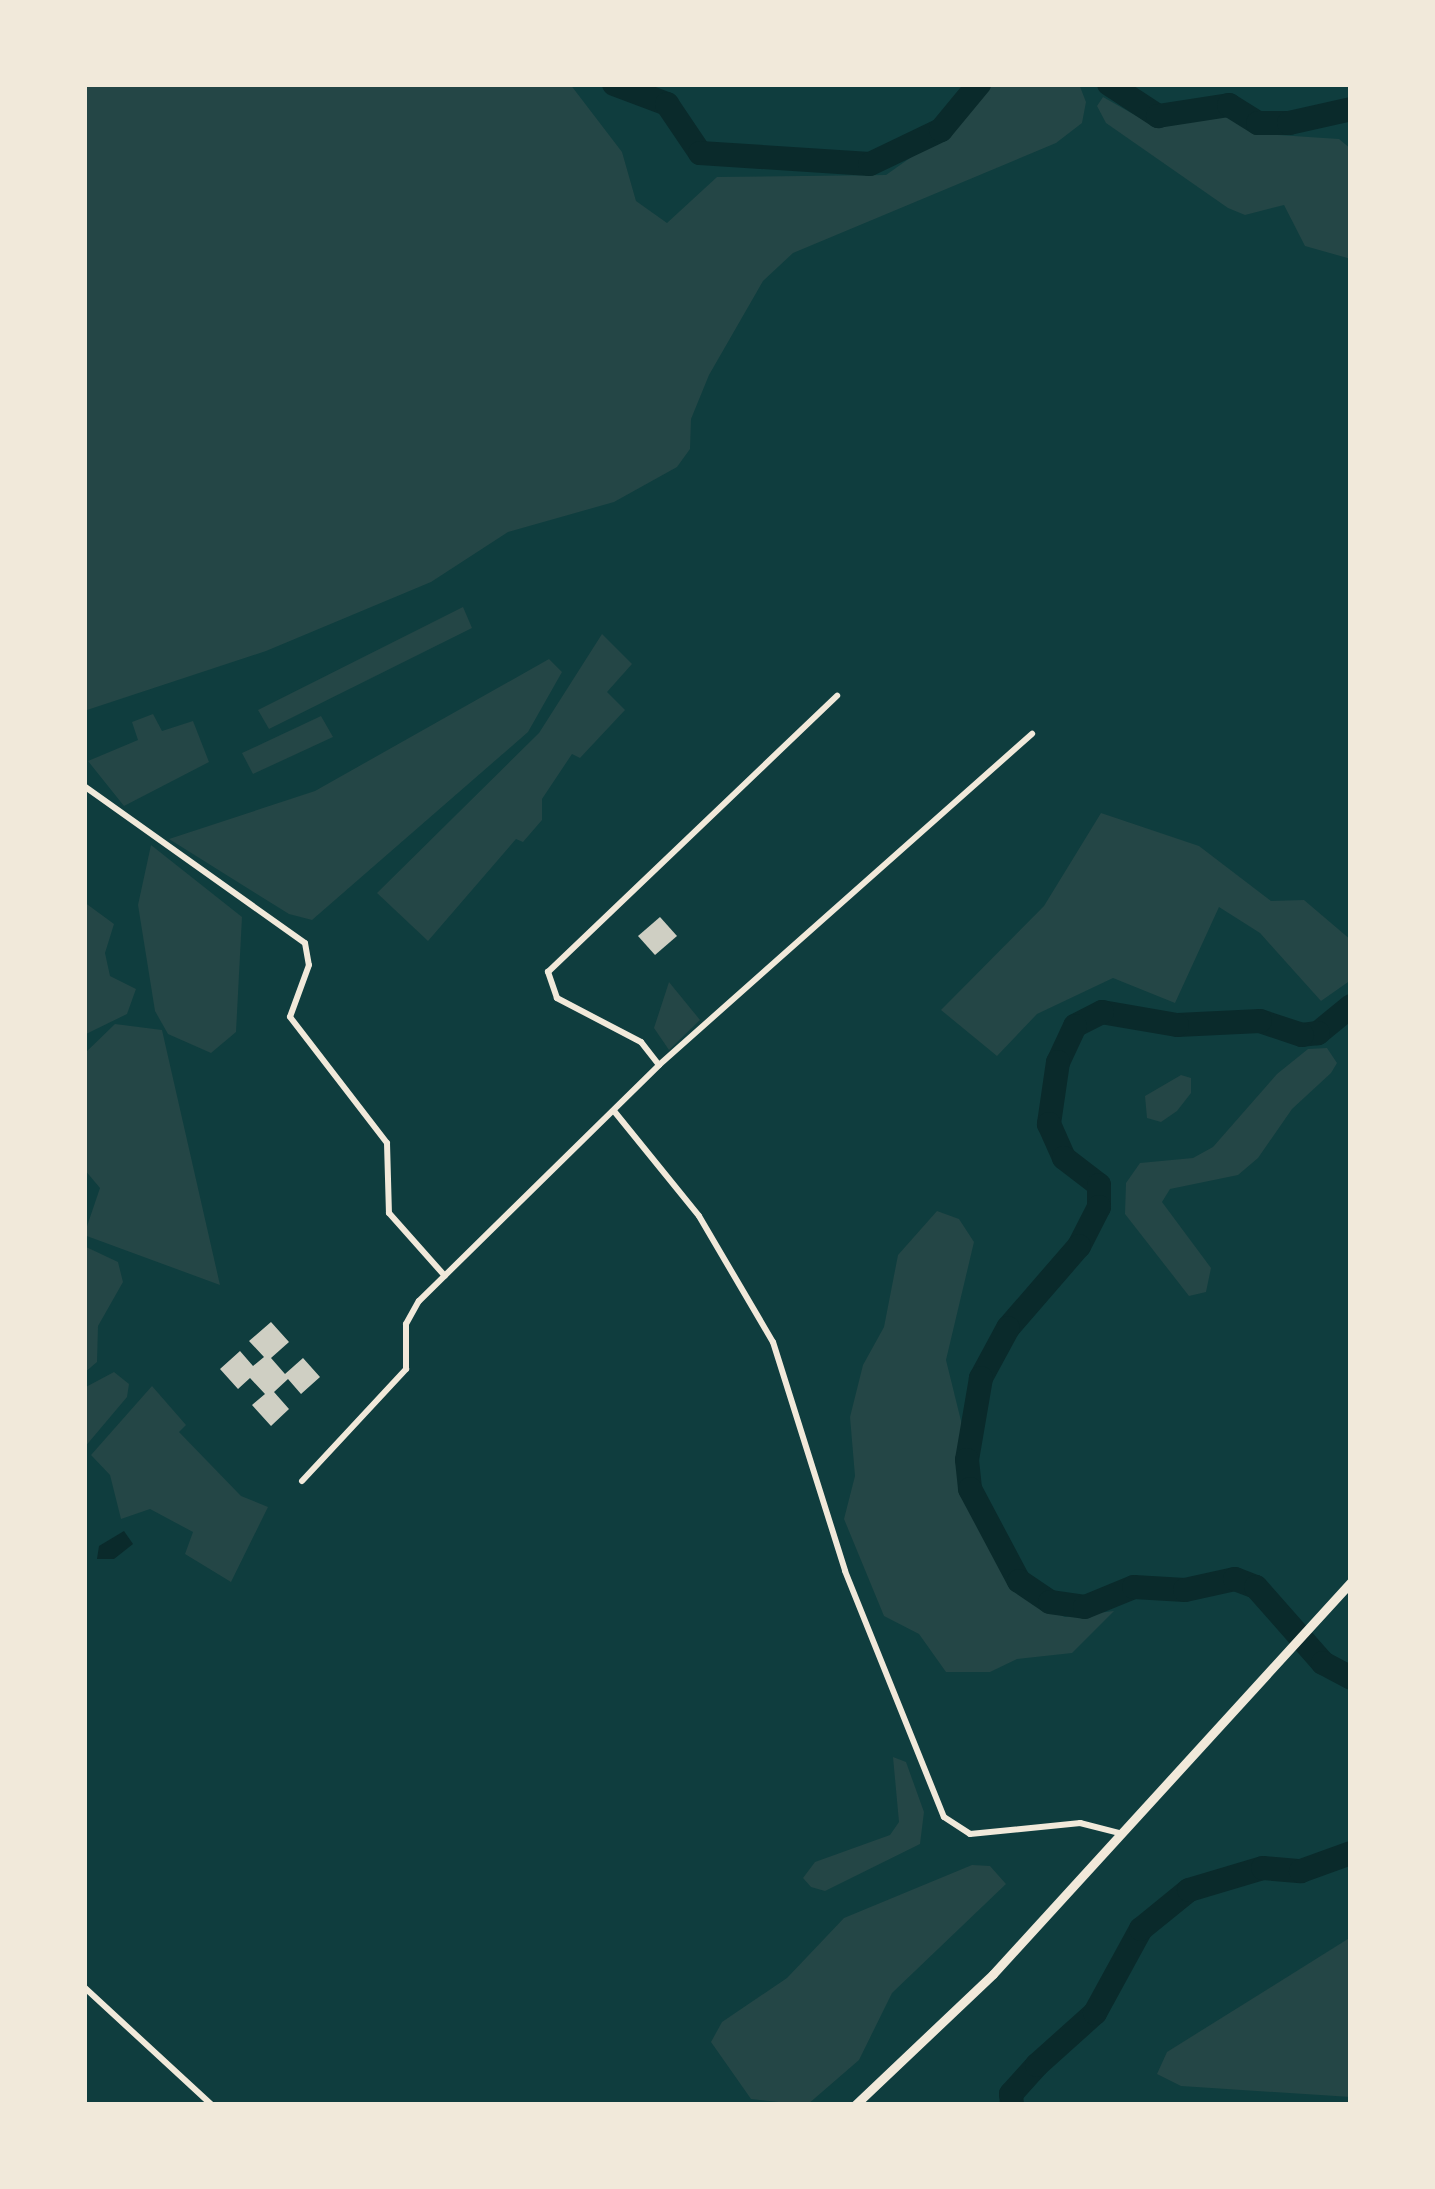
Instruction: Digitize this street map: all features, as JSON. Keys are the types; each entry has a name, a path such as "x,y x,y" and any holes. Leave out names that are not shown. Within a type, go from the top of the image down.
{"main road":[{"path":"855,2105 1122,1835 1351,1582"}],"street":[{"path":"659,1066 641,1042 557,998 548,972 837,696"},
{"path":"302,1481 406,1369 410,1312 659,1066 1032,734"},
{"path":"84,786 305,944 309,964 290,1017 387,1143 389,1214 446,1276"},
{"path":"614,1111 699,1216 773,1342 845,1571 944,1817 970,1834 1080,1823 1122,1835"},
{"path":"84,1988 212,2105"}],"shaded area":[{"path":"84,84 570,84 622,152 636,201 667,223 717,177 886,175 965,119 992,84 1079,84 1086,102 1082,123 1056,143 793,253 763,281 709,375 691,419 690,449 677,467 614,502 508,532 431,582 266,651 84,711"},
{"path":"1103,97 1149,123 1226,117 1278,135 1339,139 1351,149 1351,259 1305,246 1284,205 1245,215 1228,208 1106,123 1097,106"},
{"path":"463,607 472,628 269,729 258,710"},
{"path":"602,634 632,664 607,692 625,710 580,758 572,754 542,799 542,820 523,842 516,839 428,941 377,893 539,733"},
{"path":"549,659 562,672 528,732 312,920 289,914 169,839 315,791"},
{"path":"153,714 162,731 193,721 209,762 124,806 88,761 138,740 132,722"},
{"path":"321,716 333,737 253,774 242,753"},
{"path":"1101,813 1199,846 1271,901 1304,900 1351,940 1351,980 1321,1001 1260,933 1219,907 1175,1003 1113,978 1037,1014 997,1056 941,1010 1044,906"},
{"path":"151,845 242,917 236,1032 211,1053 168,1034 155,1011 138,905"},
{"path":"84,902 114,924 105,953 110,976 136,989 127,1014 84,1035"},
{"path":"669,982 700,1020 669,1050 654,1028"},
{"path":"115,1024 162,1030 220,1285 84,1235 100,1188 84,1169 84,1054"},
{"path":"1327,1048 1337,1063 1331,1073 1292,1109 1258,1158 1238,1175 1170,1189 1162,1202 1211,1268 1206,1292 1189,1296 1125,1214 1126,1183 1140,1163 1193,1158 1213,1147 1277,1074 1308,1049"},
{"path":"1181,1075 1191,1078 1191,1093 1177,1111 1161,1122 1147,1118 1145,1096"},
{"path":"937,1211 959,1219 974,1242 946,1360 963,1429 956,1467 964,1495 1009,1580 1032,1604 1065,1617 1114,1611 1072,1653 1017,1659 990,1672 946,1672 919,1634 884,1616 844,1519 855,1476 850,1417 863,1365 884,1327 898,1255"},
{"path":"84,1246 118,1262 123,1282 98,1326 97,1362 84,1373"},
{"path":"114,1372 129,1384 127,1397 84,1448 84,1388"},
{"path":"152,1386 186,1425 179,1432 241,1496 268,1507 231,1582 185,1554 193,1532 150,1509 121,1519 110,1475 91,1455"},
{"path":"124,1531 133,1544 114,1559 97,1559 99,1546"},
{"path":"893,1757 906,1762 924,1812 920,1844 825,1891 811,1887 803,1878 815,1862 890,1835 899,1822"},
{"path":"972,1865 990,1866 1006,1884 892,1993 859,2060 807,2105 751,2099 711,2042 722,2022 787,1978 844,1918"},
{"path":"1351,1937 1351,2097 1181,2086 1157,2074 1167,2052"}],"building":[{"path":"660,917 677,936 655,955 638,936"},
{"path":"271,1322 289,1342 271,1358 285,1374 303,1358 320,1377 301,1394 288,1379 274,1392 289,1409 271,1426 252,1405 265,1394 250,1378 238,1389 220,1369 240,1351 253,1366 264,1357 249,1341"}],"waterway":[{"path":"614,84 667,104 700,153 870,164 941,130 979,84"},
{"path":"1109,84 1158,116 1229,105 1258,123 1289,123 1351,109"},
{"path":"1351,1006 1318,1033 1302,1035 1260,1021 1177,1025 1102,1012 1075,1026 1058,1062 1049,1124 1064,1158 1099,1185 1099,1207 1079,1246 1008,1328 981,1378 967,1460 970,1489 1019,1581 1050,1602 1085,1607 1134,1587 1185,1590 1235,1579 1256,1587 1323,1663 1351,1678"},
{"path":"1012,2105 1011,2094 1037,2065 1095,2013 1141,1929 1189,1890 1263,1868 1301,1871 1351,1853"}]}
